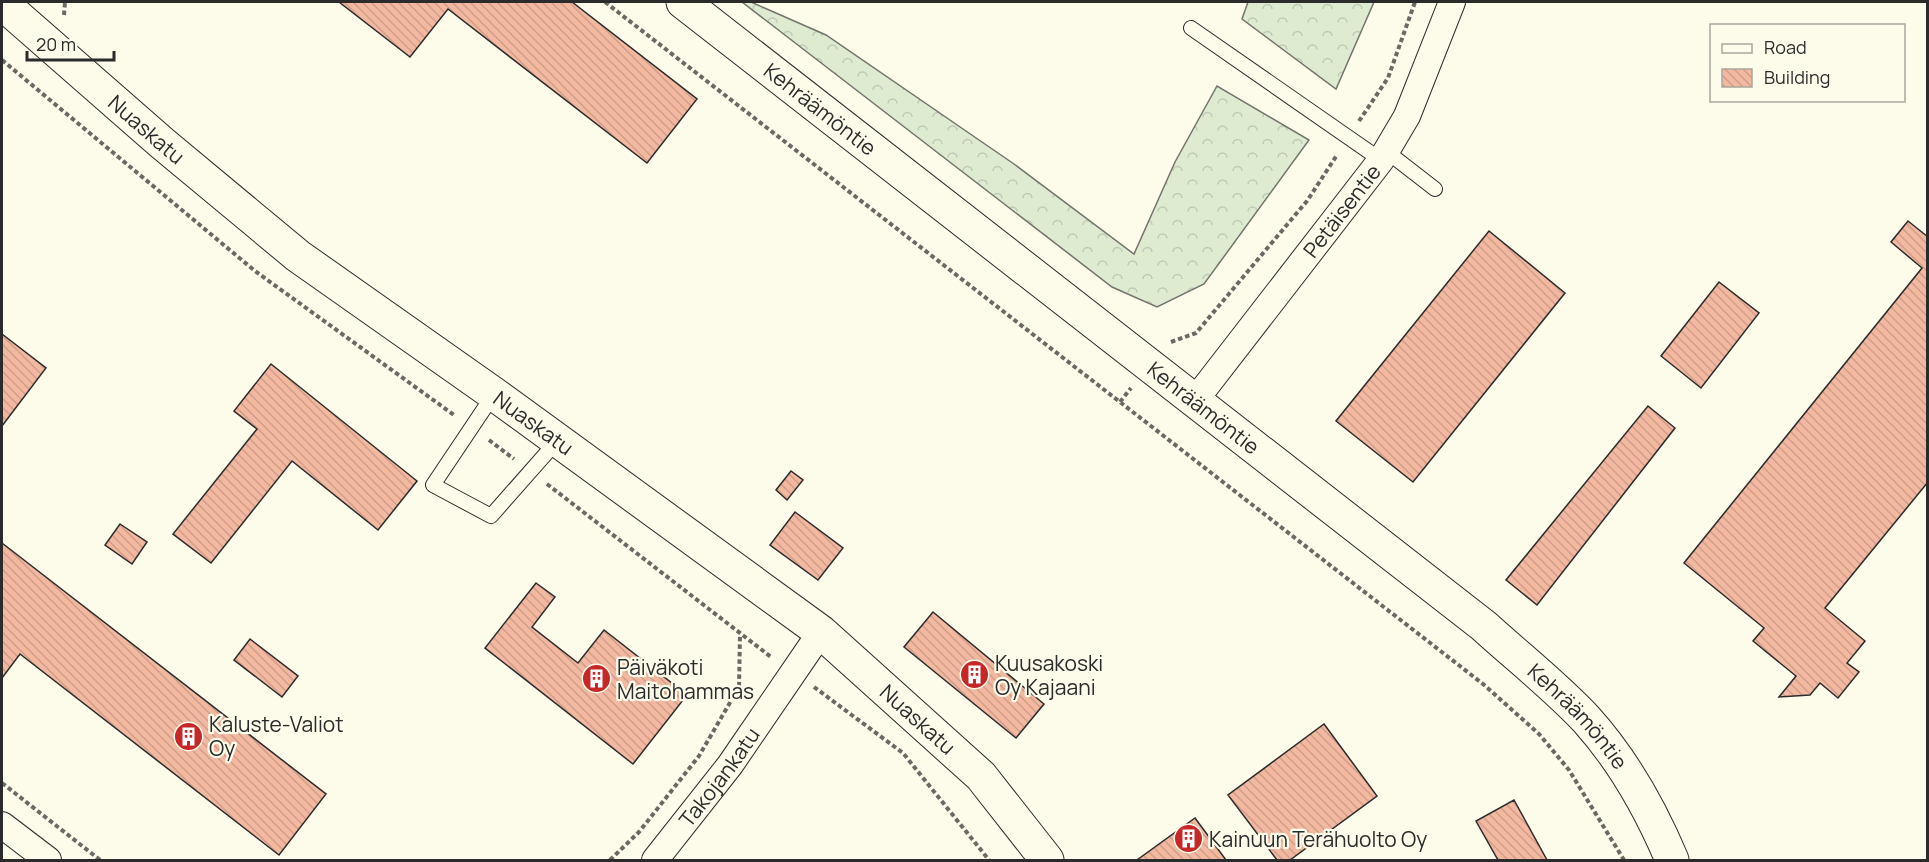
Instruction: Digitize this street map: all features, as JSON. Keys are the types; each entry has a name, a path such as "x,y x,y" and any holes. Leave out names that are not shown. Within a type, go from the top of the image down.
{"street":[{"name":"Kehräämöntie","path":"684,2 1196,399 1484,626 1586,720 1619,763 1653,815 1672,861"},
{"name":"Petäisentie","path":"1196,399 1384,155 1407,116 1452,2"},
{"name":"Nuaskatu","path":"2,3 162,143 298,256 558,440 821,632 981,776 1047,861"},
{"name":"Takojankatu","path":"655,861 730,765 821,632"},
{"path":"2,825 48,861"}],"lane":[{"path":"1191,28 1348,138 1384,155 1434,189"},
{"path":"494,394 434,484 491,516 558,440"}],"path":[{"path":"605,2 1483,684 1539,734 1569,770 1624,861"},
{"path":"1120,402 1148,364 1168,344 1196,333 1306,201 1388,78 1415,2"},
{"path":"2,60 24,77"},
{"path":"610,861 639,832 699,756 739,687 740,634"},
{"path":"2,783 100,860"}],"green space":[{"path":"742,2 751,2 826,35 1014,164 1134,254 1175,162 1217,86 1309,140 1204,284 1157,307 1112,287"},
{"path":"1248,2 1374,2 1336,89 1242,19"}],"building":[{"path":"339,2 572,2 697,99 647,163 448,9 410,57"},
{"path":"1908,221 1928,237 1928,482 1825,608 1865,641 1847,663 1859,672 1838,698 1820,683 1810,695 1779,697 1796,676 1753,641 1764,628 1684,563 1922,268 1891,242"},
{"path":"1489,231 1565,293 1413,482 1336,421"},
{"path":"1719,282 1759,313 1701,388 1661,356"},
{"path":"2,334 46,368 2,426"},
{"path":"271,364 417,481 378,530 292,461 211,563 173,534 257,429 234,411"},
{"path":"1648,406 1675,428 1537,605 1506,580"},
{"path":"791,471 803,480 787,500 776,490"},
{"path":"795,512 843,548 818,580 770,545"},
{"path":"120,524 147,542 132,564 105,545"},
{"name":"Kaluste-Valiot Oy","path":"2,543 326,794 279,855 20,654 2,678"},
{"name":"Päiväkoti Maitohammas","path":"536,583 555,597 532,627 578,663 604,630 687,695 633,764 485,648"},
{"name":"Kuusakoski Oy Kajaani","path":"933,612 1044,704 1016,738 904,647"},
{"path":"250,639 298,676 282,697 234,660"},
{"path":"1324,724 1377,796 1290,860 1277,860 1228,795"},
{"path":"1514,800 1547,860 1498,860 1476,821"},
{"name":"Kainuun Terähuolto Oy","path":"1195,818 1226,860 1137,860"}],"place":[{"name":"Kuusakoski Oy Kajaani","path":"974,675"},
{"name":"Päiväkoti Maitohammas","path":"596,679"},
{"name":"Kaluste-Valiot Oy","path":"188,736"},
{"name":"Kainuun Terähuolto Oy","path":"1188,839"}]}
